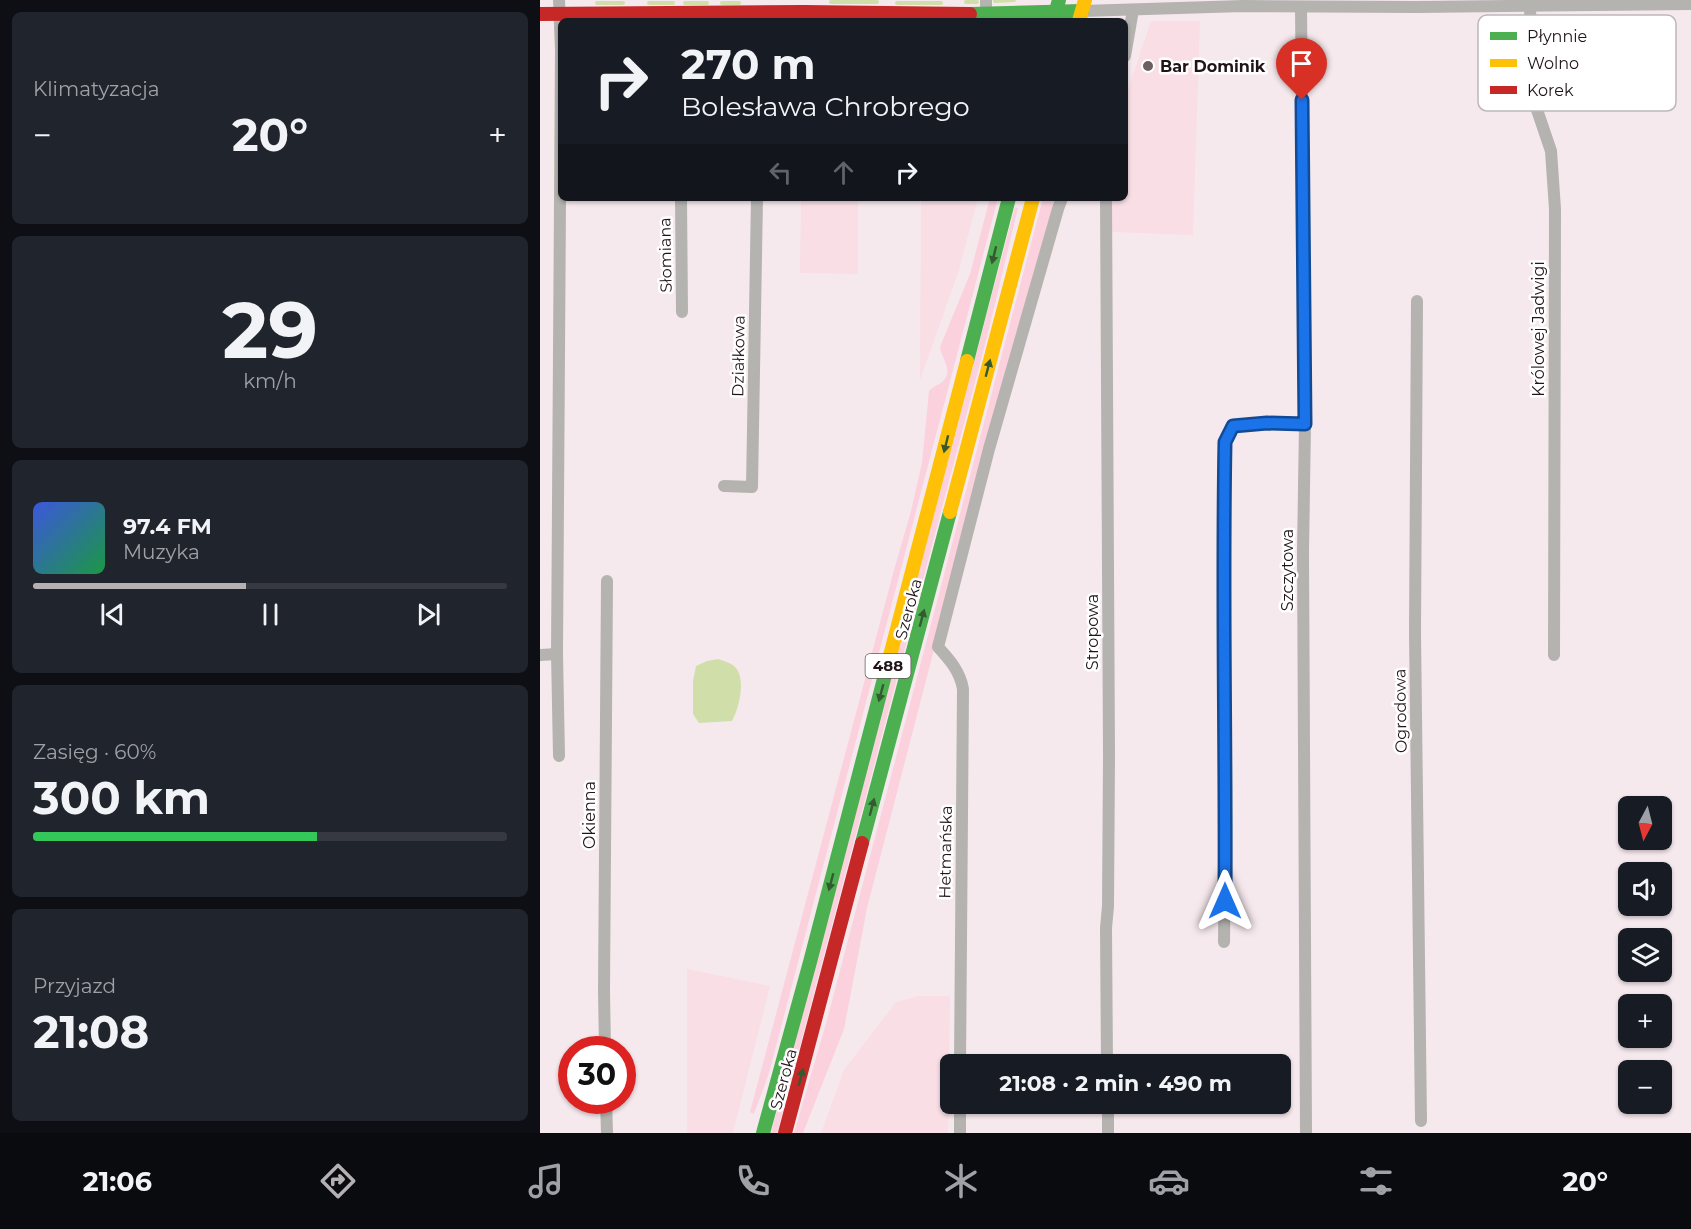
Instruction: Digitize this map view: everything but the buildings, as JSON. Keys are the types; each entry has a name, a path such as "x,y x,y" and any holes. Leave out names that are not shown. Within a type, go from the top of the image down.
{"main road":[{"path":"540,14 559,7 679,17 759,17 804,6 986,7 1082,11"},
{"name":"Szeroka","path":"763,1133 910,581 1007,201"},
{"name":"Szeroka","path":"785,1133 1032,201"}],"street":[{"path":"1082,11 1417,3 1691,4"},
{"name":"Szczytowa","path":"1301,7 1305,424 1303,565 1306,1133"},
{"path":"1128,39 1133,10"},
{"name":"Królowej Jadwigi","path":"1538,111 1551,151 1555,209 1554,655"},
{"path":"559,756 557,654 560,201"},
{"name":"Słomiana","path":"681,201 682,312"},
{"name":"Działkowa","path":"724,486 752,487 757,201"},
{"name":"Hetmańska","path":"960,1054 963,689 955,667 938,646 989,449 1061,201"},
{"name":"Stropowa","path":"1106,201 1109,733 1107,1054"},
{"name":"Ogrodowa","path":"1417,302 1416,633 1421,1121"},
{"path":"1224,942 1225,442 1233,426 1267,423 1305,424"},
{"name":"Okienna","path":"605,1036 607,581"},
{"path":"540,655 557,654"},
{"path":"606,1114 607,1133"},
{"path":"960,1114 960,1133"},
{"path":"1108,1114 1108,1133"}],"shaded area":[{"path":"1151,21 1200,21 1193,235 1112,232 1112,201 1128,201 1128,89"},
{"path":"801,201 858,201 858,274 800,273"},
{"path":"921,201 977,201 959,270 920,380"},
{"path":"989,201 997,201 769,1073 754,1114 750,1112 911,511 922,463 929,391 942,382 947,372 940,347 970,274"},
{"path":"1042,201 1055,201 951,584 867,908 844,1029 803,1133 794,1133 827,1020"},
{"path":"1015,207 1018,208 987,337 777,1133 771,1133"},
{"path":"718,659 728,662 739,673 741,687 737,709 732,721 699,723 693,714 693,681 696,666"},
{"path":"687,969 770,986 733,1133 687,1133"},
{"path":"919,996 950,996 949,1054 940,1054 940,1114 948,1114 948,1133 821,1133 844,1070 896,1002"}],"waterway":[{"path":"995,1 1014,0"},
{"path":"831,2 877,2"},
{"path":"966,2 977,2"},
{"path":"597,3 623,3"},
{"path":"649,3 673,3"},
{"path":"685,3 707,3"},
{"path":"722,3 739,3"},
{"path":"897,3 941,3"}],"traffic: fast":[{"path":"1054,18 1059,0"},
{"path":"970,14 1082,11"},
{"path":"967,361 1008,201"},
{"path":"862,843 950,512"},
{"path":"763,1133 886,671"}],"traffic: slow":[{"path":"1080,18 1085,0"},
{"path":"950,512 1032,201"},
{"path":"886,671 967,361"}],"traffic: jam":[{"path":"540,14 804,12 970,14"},
{"path":"785,1133 862,843"}],"place":[{"name":"Bar Dominik","path":"1148,66"}],"route":[{"path":"1225,901 1223,564 1225,442 1233,426 1267,423 1305,424 1302,100"}]}
